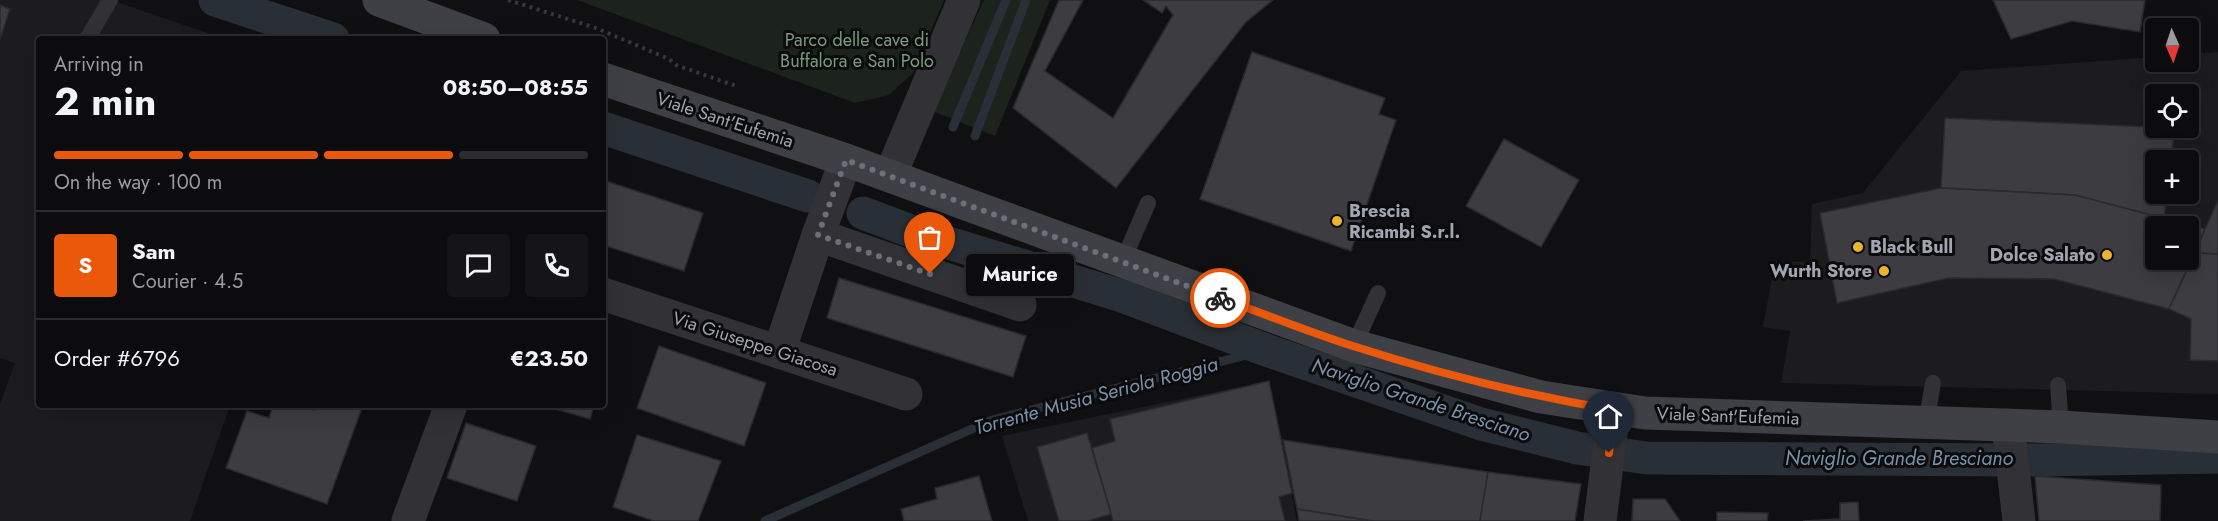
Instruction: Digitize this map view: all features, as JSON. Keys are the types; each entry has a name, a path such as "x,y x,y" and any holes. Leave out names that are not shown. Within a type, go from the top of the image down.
{"main road":[{"path":"379,0 476,36"},
{"name":"Viale Sant'Eufemia","path":"606,81 846,160 1122,263 1354,346 1541,397 1613,421 1926,424 2009,436 2061,427 2218,437"}],"street":[{"path":"890,176 964,0"},
{"path":"779,352 846,160"},
{"path":"818,235 1020,305"},
{"name":"Via Giuseppe Giacosa","path":"606,295 906,394"},
{"path":"408,521 449,408"},
{"path":"1600,521 1613,421"},
{"path":"2009,436 2019,521"}],"lane":[{"path":"90,33 99,0"},
{"path":"90,33 110,0"},
{"path":"1122,263 1148,203"},
{"path":"1354,346 1378,293"},
{"path":"1926,424 1933,383"},
{"path":"2058,385 2061,427"}],"path":[{"path":"508,0 596,28 669,59 676,65 741,88"}],"shaded area":[{"path":"0,0 111,0 216,36 36,36 36,408 229,408 190,521 0,521 0,404 15,363 0,358"},
{"path":"2218,52 2218,394 1781,383 1790,331 1763,327 1775,261 1810,262 1812,204 1863,193 1961,71 2145,58 2145,72 2199,72 2199,53"},
{"path":"1269,381 1297,521 1028,521 1002,436"}],"green space":[{"name":"Parco delle cave di Buffalora e San Polo","path":"577,0 944,0 913,73 889,95 855,103"},
{"path":"984,0 1050,0 995,136 932,111"}],"building":[{"path":"1059,0 1083,0 1045,71 1113,118 1173,15 1166,6 1162,13 1143,0 1273,0 1246,22 1116,188 1013,108"},
{"path":"1993,0 2145,0 2140,32 2072,21 2011,39"},
{"path":"0,5 10,9 0,40"},
{"path":"1252,52 1385,98 1379,114 1396,120 1351,251 1200,199"},
{"path":"1945,118 2145,127 2145,138 2174,138 2172,150 2145,150 2145,204 2166,204 2164,216 2153,216 2075,195 1941,188"},
{"path":"1504,139 1579,180 1541,247 1466,206"},
{"path":"606,181 703,213 684,271 606,246"},
{"path":"1941,188 2075,195 2155,216 2145,216 2145,270 2187,270 2169,309 2054,279 1949,278 1837,303 1820,213"},
{"path":"2218,200 2218,254 2199,253 2199,243"},
{"path":"2199,227 2205,229 2199,242"},
{"path":"2199,253 2218,254 2218,361 2190,360 2191,319 2169,309 2187,270 2199,270"},
{"path":"839,278 1026,336 1013,377 827,318"},
{"path":"659,346 766,383 744,446 637,408"},
{"path":"1269,381 1292,493 1279,497 1285,521 1113,521 1092,448 1115,441 1110,419"},
{"path":"272,408 314,410 314,408 362,408 327,504 226,468 247,411 269,418"},
{"path":"552,408 593,408 590,419"},
{"path":"466,423 536,446 517,501 447,478"},
{"path":"1087,433 1111,514 1088,521 1059,521 1037,447"},
{"path":"637,435 721,461 698,521 654,521 613,507"},
{"path":"1283,440 1488,472 1480,521 1373,521 1297,509"},
{"path":"1488,472 1581,484 1575,521 1480,521"},
{"path":"979,476 992,521 904,521 901,509 937,499 935,488"},
{"path":"2035,476 2161,485 2160,521 2039,521"},
{"path":"1633,499 1665,499 1680,521 1632,521"},
{"path":"1858,502 1859,521 1803,521 1840,519 1840,503"},
{"path":"1297,509 1365,520 1366,521 1299,521"},
{"path":"1717,512 1768,513 1767,521 1717,521"}],"waterway":[{"name":"Naviglio Grande Bresciano","path":"215,0 324,36"},
{"path":"953,127 1006,0"},
{"path":"975,136 1026,0"},
{"name":"Naviglio Grande Bresciano","path":"606,129 808,196"},
{"name":"Naviglio Grande Bresciano","path":"863,213 916,233 1122,296 1266,350 1481,424 1577,448 1647,458 2039,460 2218,457"},
{"name":"Torrente Musia Seriola Roggia","path":"765,521 992,420 1266,350"}],"way so far":[{"path":"930,274 818,235 846,160 1220,298"}],"place":[{"name":"Brescia Ricambi S.r.l.","path":"1337,221"},
{"name":"Black Bull","path":"1858,247"},
{"name":"Dolce Salato","path":"2107,255"},
{"name":"Wurth Store","path":"1884,271"},
{"name":"Maurice","path":"930,274"}],"route":[{"path":"1220,298 1354,346 1456,375 1541,397 1614,410 1609,453"}]}
